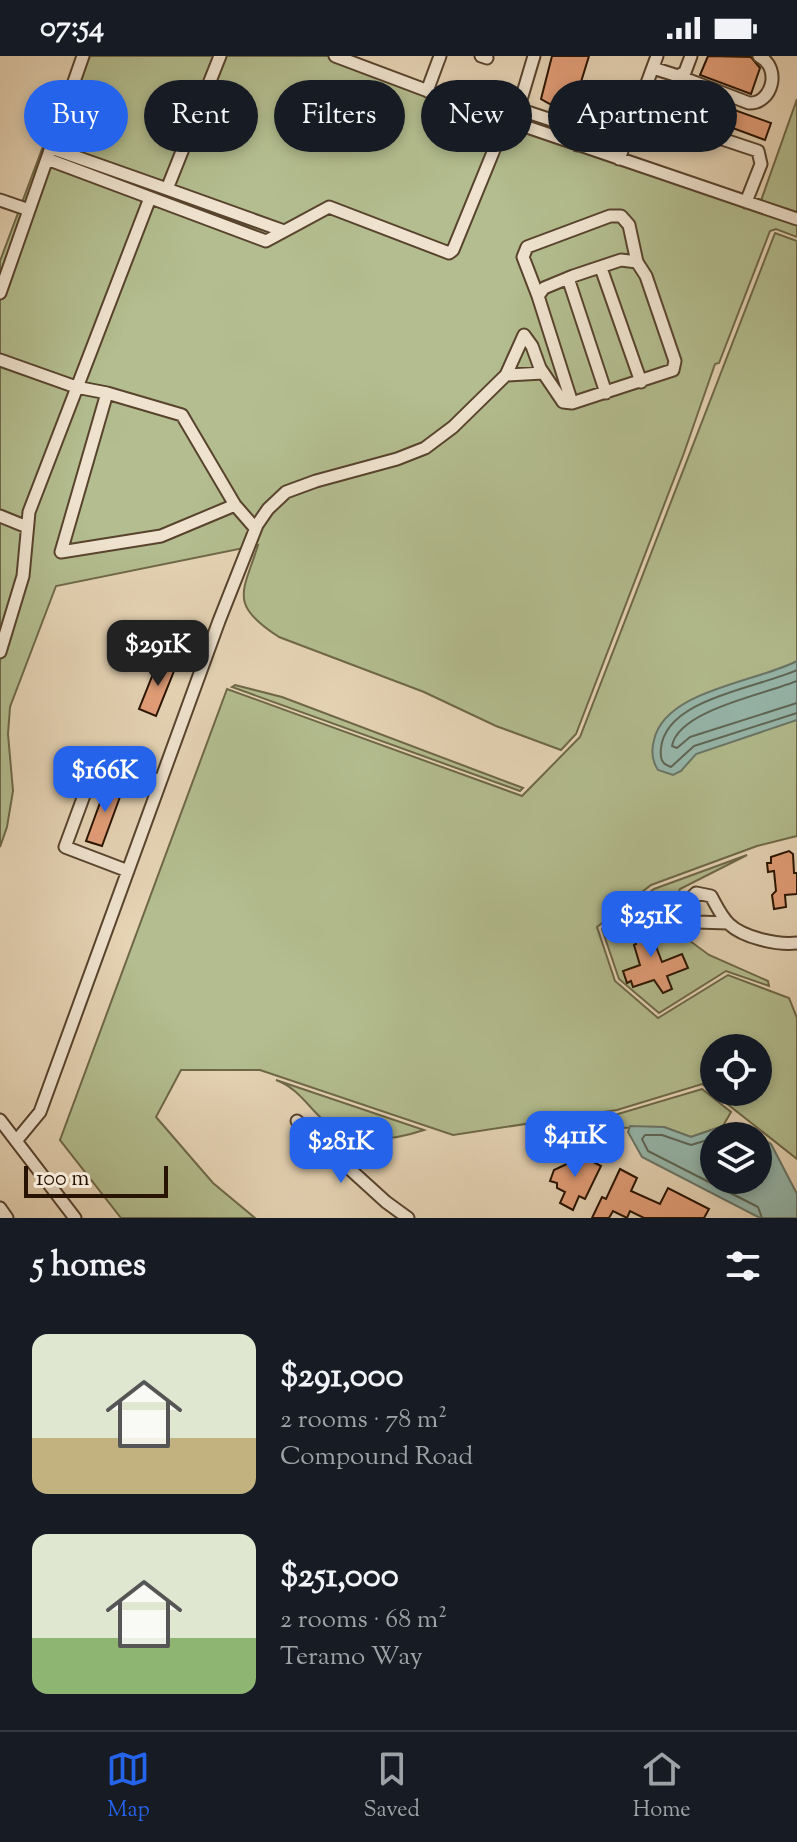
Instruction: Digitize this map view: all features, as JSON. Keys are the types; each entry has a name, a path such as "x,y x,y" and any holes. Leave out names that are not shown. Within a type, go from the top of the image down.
{"street":[{"path":"0,293 83,56"},
{"path":"167,189 220,56"},
{"path":"431,80 440,56"},
{"path":"527,80 534,56"},
{"path":"619,159 657,56"},
{"path":"678,76 685,72 691,56"},
{"path":"653,68 749,103 759,102 764,99 773,75 769,63 759,56"},
{"path":"342,57 421,89"},
{"path":"737,144 758,151 761,164 746,202"},
{"path":"49,154 150,198 266,241 329,207 449,253 453,250 493,152"},
{"path":"598,152 797,219"},
{"path":"49,154 167,189 284,231"},
{"path":"0,652 23,576 29,512 150,198"},
{"path":"0,200 29,210"},
{"path":"16,1141 40,1112 255,528 268,509 286,492 425,448 453,427 506,375 524,335 543,373 563,402 572,403 673,370 675,361 646,276 637,262 629,225 621,216 610,216 527,247 523,257 572,403"},
{"path":"538,296 544,288 568,278 621,260 637,262"},
{"path":"601,268 641,382"},
{"path":"568,278 606,393"},
{"path":"0,360 76,387 182,415 235,505 255,528"},
{"path":"506,375 543,373"},
{"path":"107,393 61,552 161,536 235,505"},
{"path":"0,516 27,527"},
{"path":"128,871 65,847 97,760 160,781"},
{"path":"728,923 739,931 759,938 797,943"},
{"path":"0,1120 75,1218"},
{"path":"297,1121 386,1202 408,1218"},
{"path":"0,1208 7,1218"}],"green space":[{"path":"77,56 334,56 401,80 274,80 274,152 405,152 405,82 421,87 421,152 532,152 532,127 548,133 548,152 600,152 758,209 797,99 797,237 776,229 770,231 719,363 715,364 576,734 561,750 496,726 424,692 279,637 252,615 246,606 245,586 258,545 56,586 10,707 8,734 13,791 0,847 0,261 41,152 128,152 128,80 68,80"},
{"path":"775,233 797,241 797,836 757,846 651,885 597,927 615,981 658,1018 728,975 789,998 797,1018 797,1159 772,1139 772,1122 750,1122 730,1106 772,1106 772,1034 700,1034 700,1085 617,1110 453,1135 260,1070 181,1070 156,1117 213,1183 255,1218 121,1218 60,1140 227,689 522,796 580,737"},
{"path":"235,685 282,697 523,788 520,791 232,687"},
{"path":"747,855 680,889 667,924 709,955 768,981 769,986 726,971 659,1013 619,979 602,929 654,889"},
{"path":"276,1080 424,1130 382,1139 342,1133 330,1126 294,1091"},
{"path":"700,1090 700,1106 723,1106 731,1112 725,1122 700,1122 700,1134 691,1137 664,1127 564,1129 551,1125 618,1114"}],"water":[{"path":"797,661 797,720 696,754 681,771 673,775 658,770 653,756 654,740 662,723 675,710 715,690"},
{"path":"630,1126 664,1127 691,1137 700,1134 700,1187 642,1157 628,1132"},
{"path":"772,1146 797,1194 797,1218 760,1218 714,1194 772,1194"}],"building":[{"path":"552,56 589,56 582,80 548,80 548,103 541,99"},
{"path":"708,56 751,57 760,68 751,94 737,89 737,80 713,80 700,75"},
{"path":"737,111 771,123 765,140 737,130"},
{"path":"159,659 176,666 156,716 139,709"},
{"path":"108,781 124,786 102,846 86,841"},
{"path":"789,851 793,854 794,873 797,873 797,894 785,895 786,907 774,909 774,871 768,872 767,863 771,863 771,857"},
{"path":"642,915 643,918 653,917 655,925 650,931 662,962 682,954 688,968 667,976 672,989 663,993 654,980 633,987 631,981 627,983 623,971 640,965 633,938 638,936 632,920"},
{"path":"574,1152 601,1166 585,1199 579,1196 573,1210 560,1203 565,1192 557,1188 557,1183 550,1181 554,1170 569,1163"},
{"path":"620,1169 637,1178 631,1191 660,1204 668,1188 709,1209 704,1218 644,1218 630,1211 627,1218 613,1211 609,1218 592,1218 602,1197 606,1199"}]}
